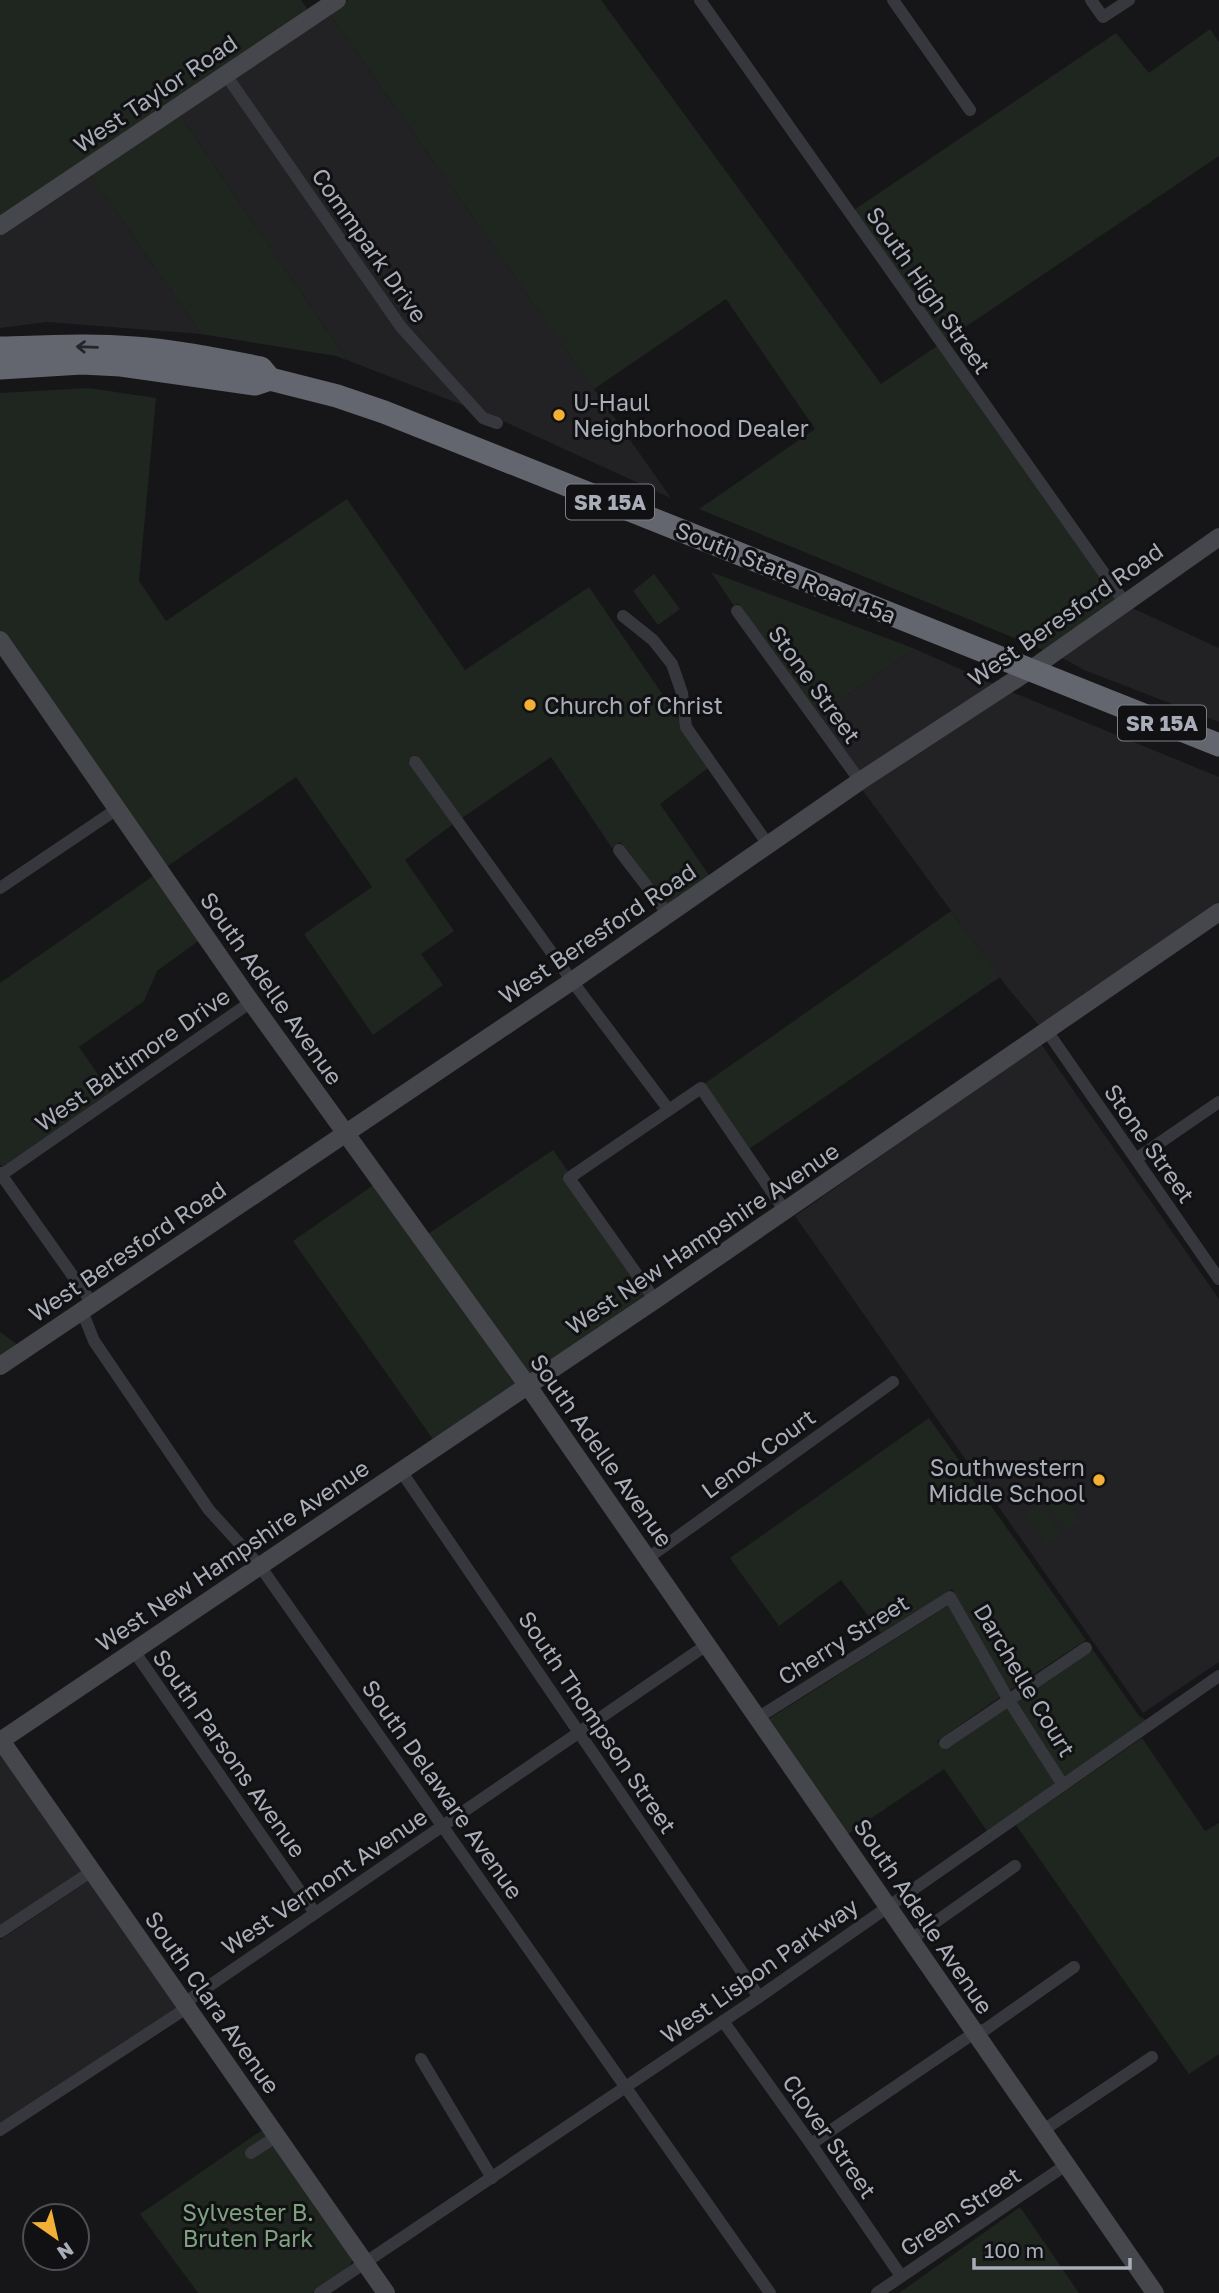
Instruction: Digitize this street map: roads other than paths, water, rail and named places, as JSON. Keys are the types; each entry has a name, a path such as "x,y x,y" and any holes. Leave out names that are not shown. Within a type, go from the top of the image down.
{"highway":[{"name":"South State Road 15a","path":"0,348 134,348 261,368 270,379"},
{"path":"101,364 122,359 224,370 229,369 233,363"},
{"name":"South State Road 15a","path":"0,368 101,364 255,384 270,379 337,396 384,412 1219,745"}],"street":[{"name":"West Taylor Road","path":"0,226 337,0"},
{"name":"South High Street","path":"700,0 1125,603"},
{"path":"893,0 970,110"},
{"path":"1091,0 1103,17 1129,0"},
{"name":"Commpark Drive","path":"226,75 401,327 483,418 497,423"},
{"name":"West Beresford Road","path":"0,1366 572,981 860,781 1030,670 1219,537"},
{"name":"Stone Street","path":"737,611 860,781"},
{"path":"623,616 653,640 672,664 682,693 686,727 769,846"},
{"name":"South Adelle Avenue","path":"0,640 251,1002 528,1386 759,1717 1150,2291"},
{"path":"415,762 572,981 669,1110"},
{"path":"0,888 117,809"},
{"path":"619,850 668,914"},
{"name":"West New Hampshire Avenue","path":"0,1740 785,1212 1219,912"},
{"name":"West Baltimore Drive","path":"1,1174 251,1002"},
{"name":"Stone Street","path":"1046,1031 1219,1279"},
{"path":"655,1300 569,1178 701,1088 785,1212"},
{"path":"1136,1159 1219,1102"},
{"name":"South Delaware Avenue","path":"1,1174 87,1307 94,1341 209,1510 260,1566 770,2293"},
{"name":"Lenox Court","path":"648,1558 893,1382"},
{"name":"South Thompson Street","path":"401,1472 759,1997"},
{"name":"Darchelle Court","path":"950,1597 1008,1699 1063,1785"},
{"name":"Cherry Street","path":"759,1717 950,1597"},
{"name":"West Vermont Avenue","path":"0,2130 179,2013 193,1997 708,1644"},
{"path":"945,1743 1086,1647"},
{"name":"South Parsons Avenue","path":"134,1651 316,1913"},
{"name":"West Lisbon Parkway","path":"320,2293 759,1997 1219,1676"},
{"name":"South Clara Avenue","path":"0,1740 386,2293"},
{"path":"910,1940 1015,1866"},
{"path":"0,1932 92,1871"},
{"path":"811,2144 974,2033 986,2029 1074,1967"},
{"name":"Clover Street","path":"723,2021 901,2276"},
{"path":"1042,2131 1152,2057"},
{"path":"421,2059 492,2178"},
{"path":"251,2153 277,2136"},
{"name":"Green Street","path":"877,2293 1066,2165"}],"place":[{"name":"U-Haul Neighborhood Dealer","path":"559,415"},
{"name":"Church of Christ","path":"530,705"},
{"name":"Southwestern Middle School","path":"1099,1480"}],"park label":[{"name":"Sylvester B. Bruten Park","path":"248,2225"}]}
